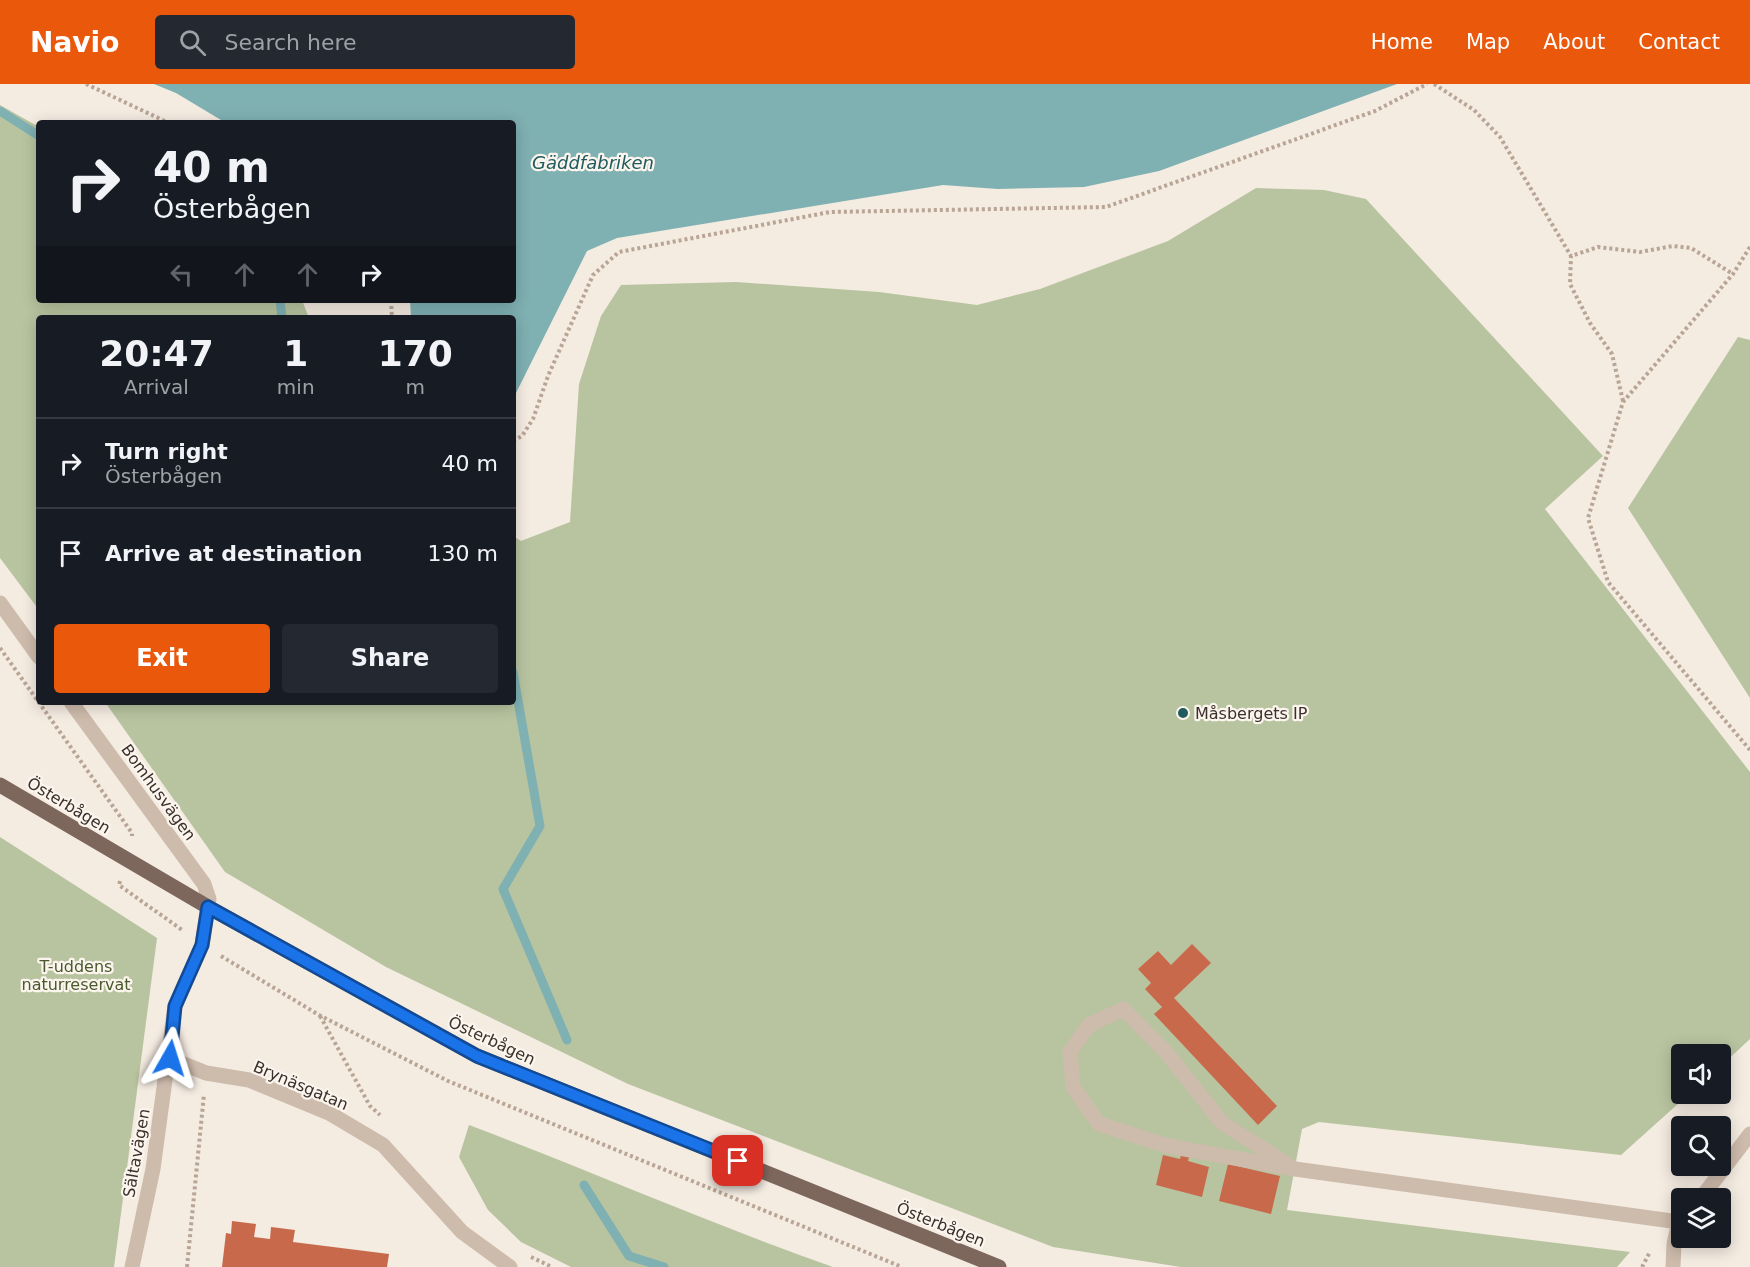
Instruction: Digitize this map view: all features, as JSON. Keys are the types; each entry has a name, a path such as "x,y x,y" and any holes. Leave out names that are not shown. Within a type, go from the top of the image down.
{"main road":[{"name":"Österbågen","path":"0,785 208,907 477,1056 999,1267"}],"lane":[{"path":"0,603 36,653"},
{"name":"Bomhusvägen","path":"73,705 204,884 209,899 208,907"},
{"name":"Sältavägen","path":"132,1267 153,1169 170,1058 175,1006 202,945 208,907"},
{"path":"1295,1169 1222,1123 1166,1052 1123,1009 1089,1025 1070,1052 1072,1087 1099,1124 1167,1146 1295,1169 1671,1220"},
{"name":"Brynäsgatan","path":"170,1058 207,1073 249,1080 329,1113 383,1145 462,1232 510,1267"},
{"path":"1709,1188 1750,1134"},
{"path":"1673,1267 1674,1248"}],"path":[{"path":"86,84 163,120"},
{"path":"516,439 522,436 533,419 548,376 593,275 619,252 830,212 1106,207 1375,111 1427,84"},
{"path":"1434,84 1474,110 1500,136 1571,256 1570,284 1590,323 1612,354 1623,402"},
{"path":"1571,256 1598,247 1640,252 1673,246 1691,248 1733,274"},
{"path":"1750,247 1733,274 1623,402 1588,518 1608,582 1750,750"},
{"path":"386,1120 370,1106 319,1015 448,1082 902,1267"},
{"path":"187,1267 207,1073"},
{"path":"525,1254 552,1267"}],"green space":[{"path":"0,105 36,125 36,303 303,303 308,315 36,315 36,606 0,558"},
{"name":"Måsbergets IP","path":"1256,188 1324,190 1366,199 1603,456 1545,509 1750,772 1750,1039 1731,1057 1731,1044 1671,1044 1671,1104 1678,1104 1621,1155 1319,1122 1302,1129 1287,1210 1630,1252 1617,1267 1181,1267 1053,1247 628,1084 386,967 225,872 107,705 516,705 516,538 521,541 570,522 579,384 601,316 621,285 736,282 879,292 977,305 1040,289 1168,241"},
{"path":"1738,337 1750,340 1750,698 1628,508"},
{"name":"T-uddens naturreservat","path":"0,837 157,938 114,1267 0,1267"},
{"path":"469,1125 833,1267 571,1267 521,1242 488,1210 459,1157"}],"water":[{"name":"Gäddfabriken","path":"154,84 1397,84 1159,171 1084,187 998,189 943,185 617,238 587,251 516,393 516,315 411,315 410,303 516,303 516,120 221,120 176,93"}],"building":[{"path":"1192,944 1211,963 1174,998 1277,1106 1258,1125 1154,1014 1162,1007 1145,989 1151,983 1138,969 1158,951 1171,965"},
{"path":"1163,1155 1180,1159 1181,1155 1189,1157 1188,1161 1209,1167 1202,1197 1156,1185"},
{"path":"1228,1164 1280,1176 1271,1214 1219,1201"},
{"path":"232,1221 256,1224 254,1237 270,1239 271,1227 295,1230 293,1242 389,1254 387,1267 222,1267 226,1233 231,1234"}],"waterway":[{"path":"0,111 36,134"},
{"path":"280,303 282,315"},
{"path":"516,689 540,826 503,889 567,1040"},
{"path":"584,1185 629,1256 664,1267"}],"place":[{"name":"Måsbergets IP","path":"1183,713"}],"route":[{"path":"170,1058 175,1006 202,945 208,907 477,1056 738,1161"}]}
